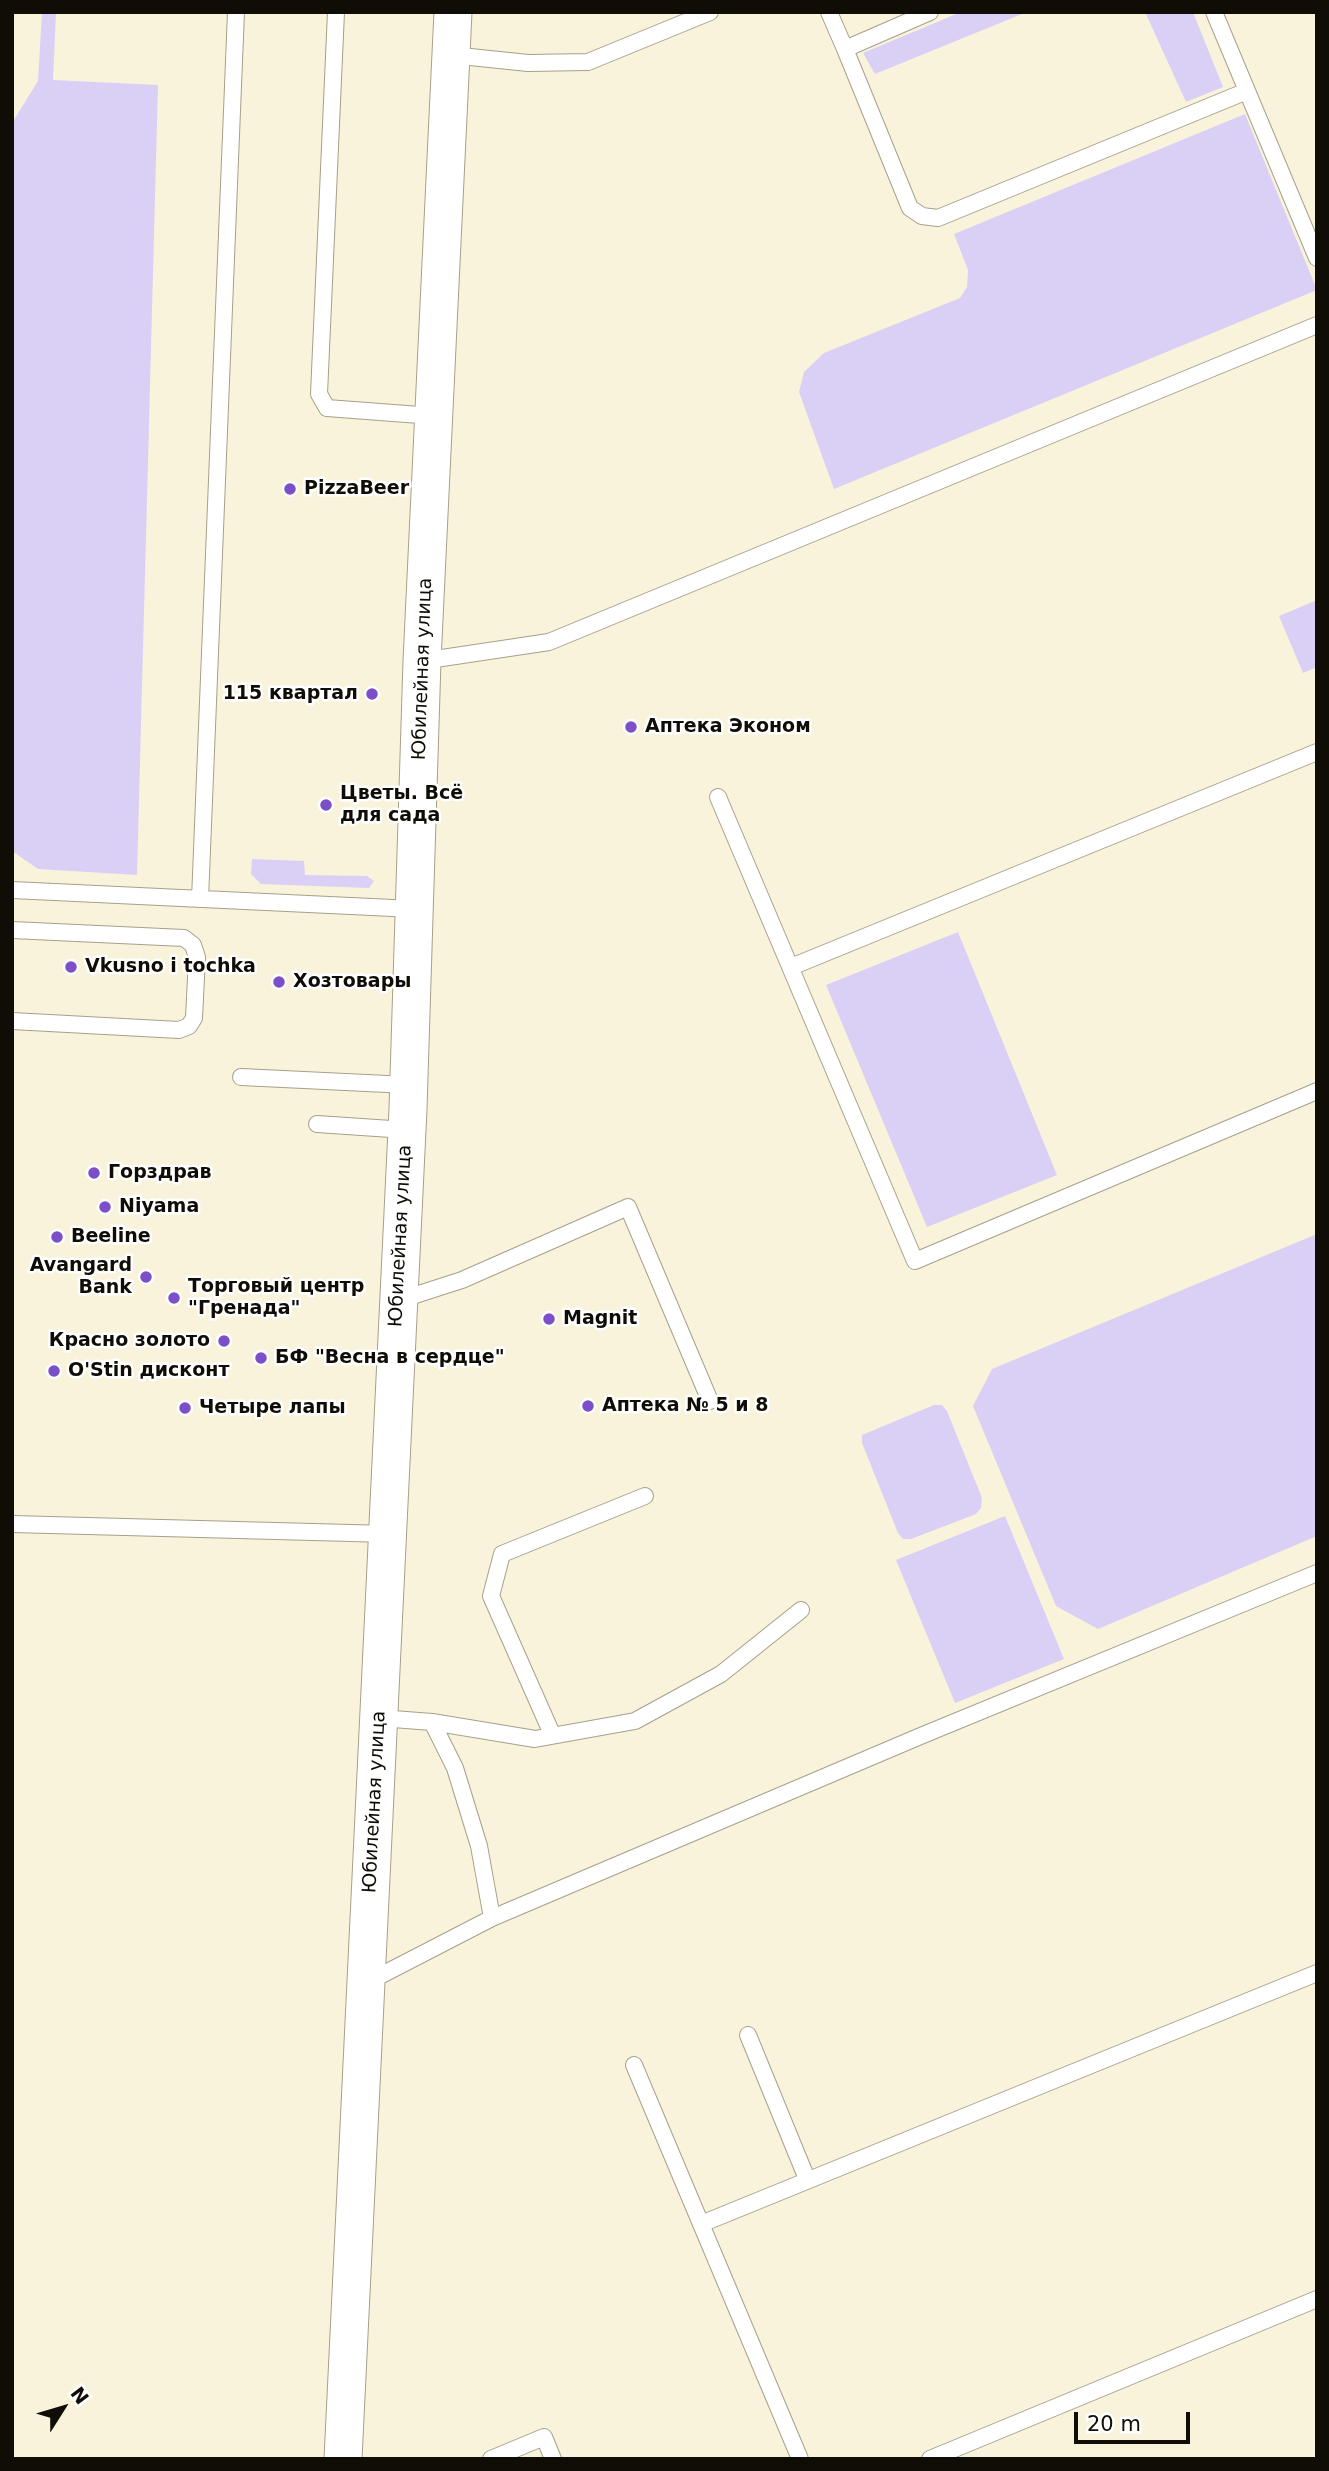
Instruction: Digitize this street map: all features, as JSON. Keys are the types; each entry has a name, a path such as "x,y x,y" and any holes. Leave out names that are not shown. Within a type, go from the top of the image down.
{"street":[{"name":"Юбилейная улица","path":"343,2459 380,1718 408,1085 422,661 453,12"}],"lane":[{"path":"200,899 236,12"},
{"path":"335,12 319,394 327,408 433,416"},
{"path":"451,55 528,63 588,62 710,12"},
{"path":"830,12 910,208 922,216 938,218 1247,91"},
{"path":"845,49 930,12"},
{"path":"1214,12 1317,258"},
{"path":"422,661 549,642 1317,325"},
{"path":"791,967 1317,752"},
{"path":"718,797 915,1261 1317,1091"},
{"path":"12,890 414,909"},
{"path":"12,930 184,938 193,945 197,957 194,1018 189,1026 179,1030 12,1021"},
{"path":"241,1077 408,1085"},
{"path":"317,1124 406,1129"},
{"path":"397,1300 462,1280 628,1207 710,1401"},
{"path":"552,1734 491,1596 502,1554 645,1496"},
{"path":"12,1524 388,1534"},
{"path":"366,1983 492,1918 910,1740 1317,1573"},
{"path":"380,1718 432,1722 535,1739 635,1721 721,1674 801,1610"},
{"path":"432,1722 455,1768 480,1846 492,1918"},
{"path":"701,2224 1317,1973"},
{"path":"748,2035 807,2179"},
{"path":"634,2065 800,2459"},
{"path":"930,2459 1317,2299"},
{"path":"491,2459 544,2437 553,2459"}],"shaded area":[{"path":"42,12 56,12 53,80 158,85 137,875 38,869 12,851 12,123 38,81"},
{"path":"961,12 1027,12 875,74 863,53"},
{"path":"1145,12 1193,12 1223,87 1186,102"},
{"path":"1245,114 1317,290 834,489 799,392 804,372 824,353 960,298 967,287 968,270 954,234"},
{"path":"1317,600 1317,667 1303,673 1279,616"},
{"path":"252,859 304,861 305,875 367,876 374,881 369,888 261,884 251,874"},
{"path":"958,932 1057,1175 927,1227 826,985"},
{"path":"1317,1234 1317,1536 1098,1629 1056,1606 973,1406 992,1369"},
{"path":"934,1405 942,1405 947,1411 982,1498 981,1508 976,1514 911,1539 903,1539 898,1533 862,1443 862,1435"},
{"path":"1005,1516 1064,1659 955,1703 896,1560"}],"place":[{"name":"PizzaBeer","path":"290,489"},
{"name":"115 квартал","path":"372,694"},
{"name":"Аптека Эконом","path":"631,727"},
{"name":"Цветы. Всё для сада","path":"326,805"},
{"name":"Vkusno i tochka","path":"71,967"},
{"name":"Хозтовары","path":"279,982"},
{"name":"Горздрав","path":"94,1173"},
{"name":"Niyama","path":"105,1207"},
{"name":"Beeline","path":"57,1237"},
{"name":"Avangard Bank","path":"146,1277"},
{"name":"Торговый центр \"Гренада\"","path":"174,1298"},
{"name":"Magnit","path":"549,1319"},
{"name":"Красно золото","path":"224,1341"},
{"name":"БФ \"Весна в сердце\"","path":"261,1358"},
{"name":"O'Stin дисконт","path":"54,1371"},
{"name":"Аптека № 5 и 8","path":"588,1406"},
{"name":"Четыре лапы","path":"185,1408"}]}
